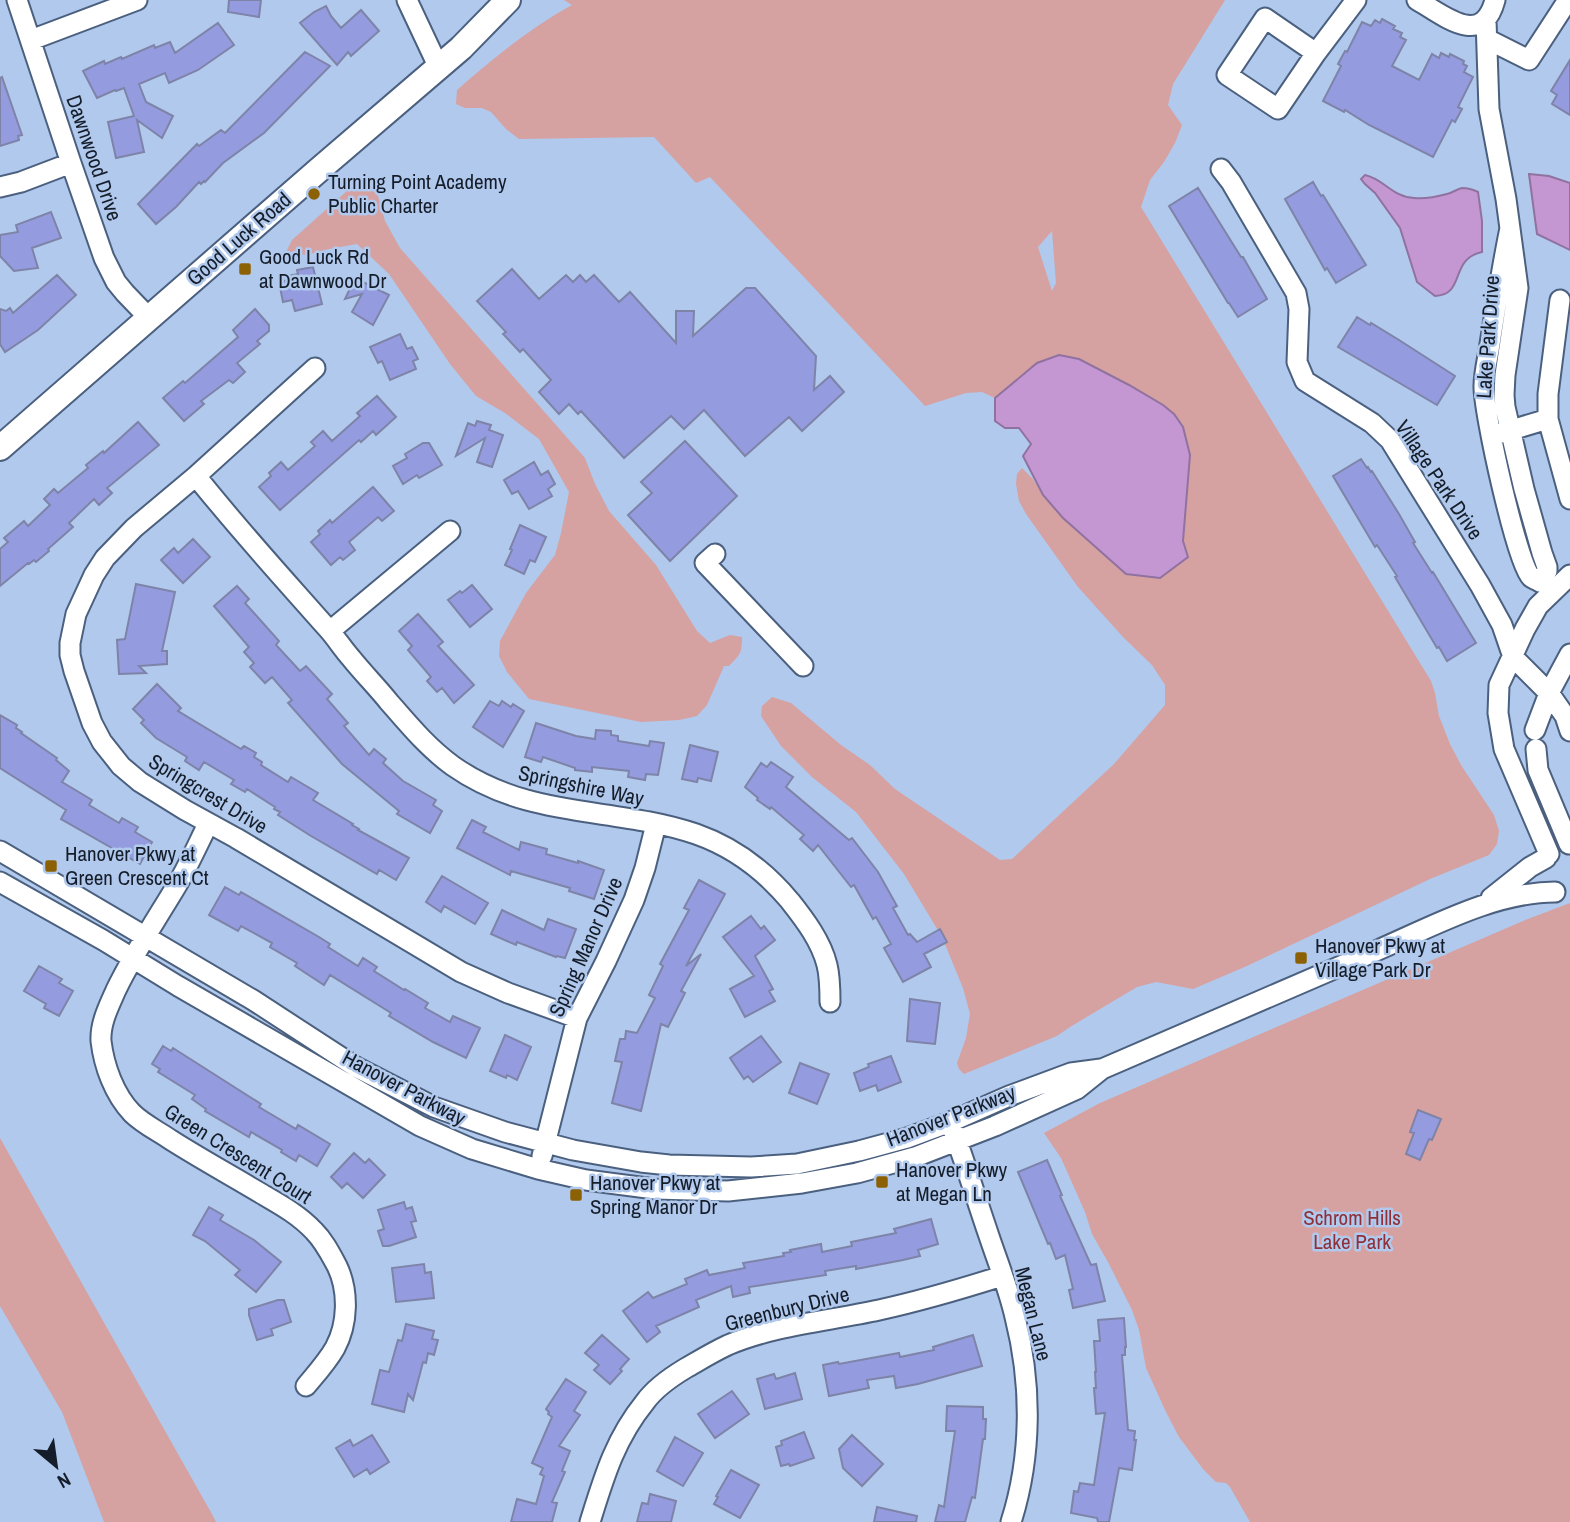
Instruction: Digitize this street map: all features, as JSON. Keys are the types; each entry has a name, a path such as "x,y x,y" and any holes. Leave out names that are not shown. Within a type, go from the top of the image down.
{"main road":[{"name":"Good Luck Road","path":"0,449 321,167 439,68 508,0"}],"street":[{"name":"Dawnwood Drive","path":"17,0 110,271 125,293 150,318"},
{"path":"31,40 137,0"},
{"path":"407,0 439,68"},
{"path":"1316,53 1265,18 1227,75 1278,109 1356,0"},
{"path":"1417,0 1435,6 1455,24 1475,25 1486,29 1529,60 1568,0"},
{"path":"1486,29 1495,0"},
{"name":"Lake Park Drive","path":"1486,29 1489,109 1506,198 1518,288 1504,395 1524,489 1553,586"},
{"path":"0,187 71,163"},
{"name":"Village Park Drive","path":"1221,169 1296,293 1299,309 1297,362 1305,381 1372,423 1390,440 1480,585 1502,625 1513,657"},
{"path":"1510,228 1484,385 1484,404 1521,557 1531,577 1553,586"},
{"path":"1560,300 1548,394 1548,419 1570,499"},
{"name":"Springcrest Drive","path":"315,368 196,476 155,509 105,558 76,614 70,643 70,655 81,696 92,723 109,752 141,782 461,972 576,1018"},
{"path":"1490,436 1548,419"},
{"name":"Springshire Way","path":"196,476 412,729 452,765 472,778 510,795 548,806 656,824 699,835 727,848 775,883 804,919 823,955 828,972 830,1002"},
{"path":"330,631 450,531"},
{"path":"715,554 705,563 803,666"},
{"path":"1566,896 1548,885 1544,877 1543,867 1548,856 1504,749 1498,713 1499,685 1525,629 1553,586 1570,575"},
{"path":"1569,844 1538,770 1536,740 1549,693 1570,654"},
{"path":"1513,657 1549,693 1565,716 1570,731"},
{"name":"Green Crescent Court","path":"208,824 176,887 131,958 109,1005 101,1039 107,1068 122,1100 132,1112 301,1219 327,1246 340,1272 345,1295 342,1332 327,1361 306,1386"},
{"name":"Spring Manor Drive","path":"538,1169 576,1018 634,900 656,824"},
{"name":"Hanover Parkway","path":"1472,910 1560,846 1569,844"},
{"name":"Hanover Parkway","path":"0,851 253,1000 356,1067 434,1107 505,1132 573,1150 651,1163 751,1167 797,1164 907,1138 1071,1073 1102,1069"},
{"name":"Hanover Parkway","path":"0,882 420,1126 472,1149 586,1180 654,1189 728,1191 802,1183 858,1173 915,1157 957,1142 1077,1089 1102,1069 1472,910 1518,895 1566,896"},
{"name":"Megan Lane","path":"950,1122 1015,1316 1024,1362 1028,1410 1023,1478 1012,1522"},
{"name":"Greenbury Drive","path":"590,1522 618,1441 646,1399 675,1375 707,1355 730,1344 780,1329 881,1310 1002,1276"}],"green space":[{"path":"564,0 1225,0 1173,84 1168,105 1182,125 1164,162 1150,180 1141,207 1431,681 1439,716 1450,744 1494,815 1499,831 1497,844 1489,855 1430,879 1193,989 1156,982 1137,987 1057,1036 964,1074 957,1063 966,1038 970,1014 963,988 942,937 904,874 856,812 812,777 781,746 761,716 762,706 772,697 791,703 841,745 870,765 895,789 1000,860 1012,859 1114,764 1165,705 1165,685 1152,665 1078,587 1026,514 1019,501 1017,474 1022,468 1063,518 1126,574 1188,557 1183,541 1190,455 1174,414 1163,405 1129,385 1037,363 995,398 982,392 966,393 925,406 710,177 696,183 654,137 519,139 491,112 456,104 457,90 470,78 526,34 572,5","holes":["1052,231 1056,283 1052,291 1038,247"]},
{"path":"367,181 376,189 385,221 400,248 585,458 609,511 656,565 697,631 710,643 730,635 742,637 740,653 729,666 724,666 707,705 697,716 641,722 529,699 507,672 499,656 500,641 526,593 555,555 569,492 539,439 505,413 476,396 450,364 389,274 357,244 306,255 286,252 292,240 357,182"},
{"name":"Schrom Hills Lake Park","path":"1570,903 1570,1522 1250,1522 1230,1487 1226,1483 1216,1482 1179,1437 1146,1368 1139,1330 1132,1310 1092,1234 1061,1158 1044,1133 1100,1103"},
{"path":"0,1138 216,1522 104,1522 62,1412 0,1306"}],"shaded area":[{"path":"1529,174 1549,176 1570,183 1570,250 1537,234"},
{"path":"1365,175 1406,197 1435,197 1462,188 1478,192 1482,252 1465,262 1451,290 1435,296 1417,282 1400,228 1375,193 1361,179"},
{"path":"1059,355 1079,359 1129,385 1163,405 1183,427 1190,455 1183,541 1188,557 1160,578 1126,574 1063,518 1043,495 1023,456 1031,444 1019,428 1005,428 995,421 995,398 1037,363"}],"building":[{"path":"229,0 261,0 259,17 228,12"},
{"path":"326,6 341,28 361,10 379,31 351,56 348,52 337,65 300,23"},
{"path":"1382,19 1395,26 1393,29 1402,33 1400,37 1406,40 1392,66 1419,80 1432,54 1439,58 1441,53 1449,57 1450,54 1464,61 1463,64 1467,66 1464,72 1473,77 1458,107 1462,109 1455,122 1452,120 1433,157 1323,101 1341,66 1338,64 1362,22 1371,26 1375,20 1380,23"},
{"path":"218,23 234,45 198,70 169,83 165,73 139,84 146,102 173,116 162,138 137,120 144,152 116,158 108,122 134,116 124,88 97,98 83,71 104,61 105,64 121,57 122,59 154,45 155,48 170,42 175,53"},
{"path":"305,52 330,66 264,133 223,163 205,182 199,182 156,224 138,204 197,144 199,146 221,130 225,133"},
{"path":"1570,60 1570,115 1552,104 1557,95 1551,91"},
{"path":"2,77 22,135 18,136 19,140 0,146 0,78"},
{"path":"1313,182 1366,265 1336,283 1327,268 1325,270 1285,199"},
{"path":"1198,188 1267,299 1238,317 1169,206"},
{"path":"51,212 61,238 32,248 38,268 14,271 0,256 0,235 18,232 16,225"},
{"path":"313,267 322,304 295,311 292,300 283,302 279,282 288,280 287,276 298,274 297,270"},
{"path":"512,269 539,299 566,275 573,282 580,275 586,282 594,275 619,302 630,292 676,343 676,311 694,311 693,336 746,288 755,288 816,356 814,390 830,376 844,392 802,431 789,417 745,456 704,410 684,429 671,416 624,458 581,411 578,414 569,404 559,414 539,392 551,380 523,349 520,352 503,334 506,332 477,301"},
{"path":"57,275 76,295 38,330 5,352 0,344 0,309 6,311 10,308 13,313"},
{"path":"355,278 389,295 373,325 352,312 362,294 345,299"},
{"path":"255,309 269,325 269,331 257,341 260,344 237,363 245,372 233,383 229,380 201,401 204,404 184,421 163,398 183,381 185,383 238,337 233,330"},
{"path":"1357,317 1455,376 1437,405 1338,347"},
{"path":"400,334 407,349 412,347 418,359 413,361 416,369 390,380 382,361 378,363 370,347"},
{"path":"377,396 396,417 376,435 373,431 361,442 359,440 280,510 259,487 271,476 269,473 281,462 288,470 315,446 311,442 323,431 332,441 360,416 357,413"},
{"path":"477,421 491,425 489,430 503,435 492,467 477,462 485,438 456,456 468,423 475,426"},
{"path":"138,422 159,445 107,488 112,493 99,505 94,499 69,523 73,527 48,549 49,551 36,562 34,560 28,563 0,586 0,549 8,542 4,538 24,521 28,526 50,505 44,499 54,489 58,493 88,468 86,465 103,451 104,453"},
{"path":"685,441 737,496 670,561 628,515 652,493 641,482"},
{"path":"423,443 429,443 442,465 403,484 393,466 407,458 405,454"},
{"path":"1361,459 1372,471 1399,514 1415,542 1413,543 1476,643 1447,661 1333,476"},
{"path":"534,462 541,475 548,471 555,484 548,489 552,496 529,509 518,491 512,494 504,480"},
{"path":"373,487 394,511 382,521 378,517 349,542 355,550 343,560 340,557 331,565 311,542 330,520 332,523"},
{"path":"520,525 546,537 535,562 530,560 524,574 505,565"},
{"path":"193,539 210,557 183,583 161,560 174,548 178,553"},
{"path":"136,584 175,592 162,651 167,651 167,664 139,666 146,673 119,674 117,640 125,639"},
{"path":"472,585 492,609 470,627 448,600"},
{"path":"237,586 249,599 245,603 279,641 276,645 300,671 306,666 332,694 327,699 348,723 344,726 369,755 374,749 386,759 383,763 403,781 436,800 433,805 442,811 430,833 397,814 399,811 342,764 288,703 292,700 272,677 265,683 250,667 254,663 244,652 249,647 214,606"},
{"path":"418,614 443,642 438,646 474,685 454,703 442,688 437,692 427,681 431,677 408,650 412,646 399,631"},
{"path":"157,684 181,708 178,711 241,749 244,746 256,753 254,757 262,762 261,765 288,782 291,777 318,793 313,800 353,824 358,830 409,858 396,880 379,870 377,874 311,836 278,815 280,812 274,809 275,807 247,789 245,792 231,784 234,780 204,762 199,770 185,761 187,757 156,738 141,723 144,720 133,709"},
{"path":"490,701 499,706 502,701 511,707 513,704 524,711 503,747 473,727"},
{"path":"0,715 17,725 16,728 21,733 57,758 69,771 62,782 92,800 89,805 119,823 122,818 138,827 135,832 152,842 140,864 61,819 66,810 0,768"},
{"path":"536,723 595,739 596,730 611,731 611,735 618,736 618,741 649,746 650,741 664,743 658,775 646,774 645,780 628,777 629,771 592,767 592,772 575,770 543,757 541,762 525,757"},
{"path":"690,745 718,752 711,781 682,779"},
{"path":"771,762 793,777 786,787 849,840 852,838 878,872 897,906 893,908 908,935 917,942 940,929 947,942 924,954 931,967 903,982 884,948 891,944 854,885 851,887 818,845 813,851 800,839 804,835 771,807 770,809 757,800 745,787 761,763 767,767"},
{"path":"472,820 486,827 483,832 519,850 521,842 547,849 546,854 604,870 594,899 569,891 570,888 511,871 510,875 457,848"},
{"path":"442,876 488,903 475,924 444,906 441,912 426,902"},
{"path":"699,880 725,894 686,966 701,954 681,991 685,993 668,1027 661,1024 641,1111 612,1103 622,1062 615,1061 620,1039 625,1039 626,1031 637,1033 655,998 649,995 663,966 660,964 689,910 684,908"},
{"path":"225,887 239,895 241,892 319,937 330,944 328,947 358,966 363,958 377,967 374,971 428,1003 425,1008 450,1022 453,1016 480,1028 466,1058 389,1016 391,1013 330,975 324,985 295,966 297,963 270,947 272,943 241,926 238,931 209,915"},
{"path":"502,910 544,930 548,919 576,929 565,958 517,942 516,945 491,934"},
{"path":"751,916 761,929 764,926 775,940 755,956 773,989 769,991 775,1001 745,1017 730,989 754,976 723,937"},
{"path":"39,966 62,979 59,983 73,991 59,1016 44,1008 46,1004 24,991"},
{"path":"910,999 940,1003 935,1044 907,1041"},
{"path":"505,1035 531,1047 517,1080 490,1071"},
{"path":"761,1036 781,1062 753,1082 748,1076 744,1079 730,1058"},
{"path":"163,1046 171,1051 173,1048 296,1129 298,1125 330,1144 317,1166 299,1155 296,1161 251,1132 249,1137 205,1111 206,1109 192,1099 195,1095 158,1072 160,1069 152,1064"},
{"path":"891,1056 901,1082 878,1091 876,1085 860,1091 854,1073 869,1067 868,1064"},
{"path":"800,1063 829,1074 817,1104 789,1093"},
{"path":"1418,1110 1441,1119 1420,1160 1406,1154 1414,1133 1410,1132"},
{"path":"354,1153 365,1163 369,1159 385,1175 363,1198 347,1183 342,1188 331,1177"},
{"path":"1047,1160 1091,1265 1096,1264 1105,1301 1073,1308 1069,1290 1073,1289 1065,1255 1056,1259 1018,1172"},
{"path":"404,1202 406,1209 412,1207 416,1221 411,1222 416,1237 383,1246 378,1231 384,1229 378,1210"},
{"path":"209,1207 223,1215 220,1220 254,1240 281,1262 256,1292 235,1275 240,1270 205,1241 193,1235"},
{"path":"931,1219 938,1244 918,1250 920,1256 856,1269 856,1266 825,1271 826,1275 749,1287 750,1293 733,1297 731,1286 696,1300 699,1307 656,1326 660,1332 647,1342 623,1311 648,1292 653,1298 687,1284 685,1279 707,1270 709,1275 745,1268 743,1263 784,1256 783,1253 791,1252 790,1250 821,1244 822,1252 852,1246 851,1242 896,1233 894,1229"},
{"path":"424,1264 425,1273 431,1272 434,1298 396,1302 392,1268"},
{"path":"284,1300 291,1322 271,1329 273,1335 257,1340 249,1309"},
{"path":"1124,1318 1126,1347 1125,1355 1122,1355 1128,1430 1135,1431 1136,1440 1132,1470 1119,1468 1109,1522 1098,1522 1097,1518 1071,1513 1074,1491 1078,1492 1080,1483 1094,1485 1105,1413 1096,1414 1094,1388 1094,1341 1100,1341 1098,1320"},
{"path":"406,1324 434,1331 432,1339 438,1340 434,1355 428,1353 426,1363 423,1362 413,1400 408,1394 404,1412 372,1404 380,1370 389,1372 398,1340 402,1341"},
{"path":"602,1335 629,1359 610,1384 594,1370 599,1365 585,1353"},
{"path":"973,1335 982,1366 896,1388 894,1376 867,1380 869,1388 829,1396 823,1365 899,1353 900,1357 934,1350 933,1347"},
{"path":"795,1373 802,1399 765,1409 757,1379 774,1374 776,1379"},
{"path":"566,1379 586,1392 574,1411 580,1415 559,1446 570,1451 562,1471 565,1472 552,1502 557,1503 552,1522 511,1522 517,1499 536,1504 544,1476 540,1474 543,1468 532,1463 552,1417 546,1409"},
{"path":"732,1391 749,1414 715,1438 698,1414"},
{"path":"947,1406 983,1407 983,1419 986,1419 975,1498 972,1497 965,1522 935,1522 939,1505 944,1507 955,1431 946,1431"},
{"path":"804,1432 814,1458 790,1466 781,1466 776,1447 782,1445 781,1441"},
{"path":"372,1435 389,1462 370,1474 367,1469 354,1477 336,1448 350,1440 353,1446"},
{"path":"852,1435 883,1464 862,1486 843,1468 839,1449"},
{"path":"675,1437 703,1453 683,1486 657,1471"},
{"path":"731,1470 759,1485 740,1518 714,1504"},
{"path":"650,1494 676,1501 671,1522 637,1522 642,1503 648,1504"},
{"path":"877,1507 917,1516 916,1522 874,1522"}],"place":[{"name":"Turning Point Academy Public Charter","path":"314,194"},
{"name":"Good Luck Rd at Dawnwood Dr","path":"245,269"},
{"name":"Hanover Pkwy at Green Crescent Ct","path":"51,866"},
{"name":"Hanover Pkwy at Village Park Dr","path":"1301,958"},
{"name":"Hanover Pkwy at Megan Ln","path":"882,1182"},
{"name":"Hanover Pkwy at Spring Manor Dr","path":"576,1195"}]}
